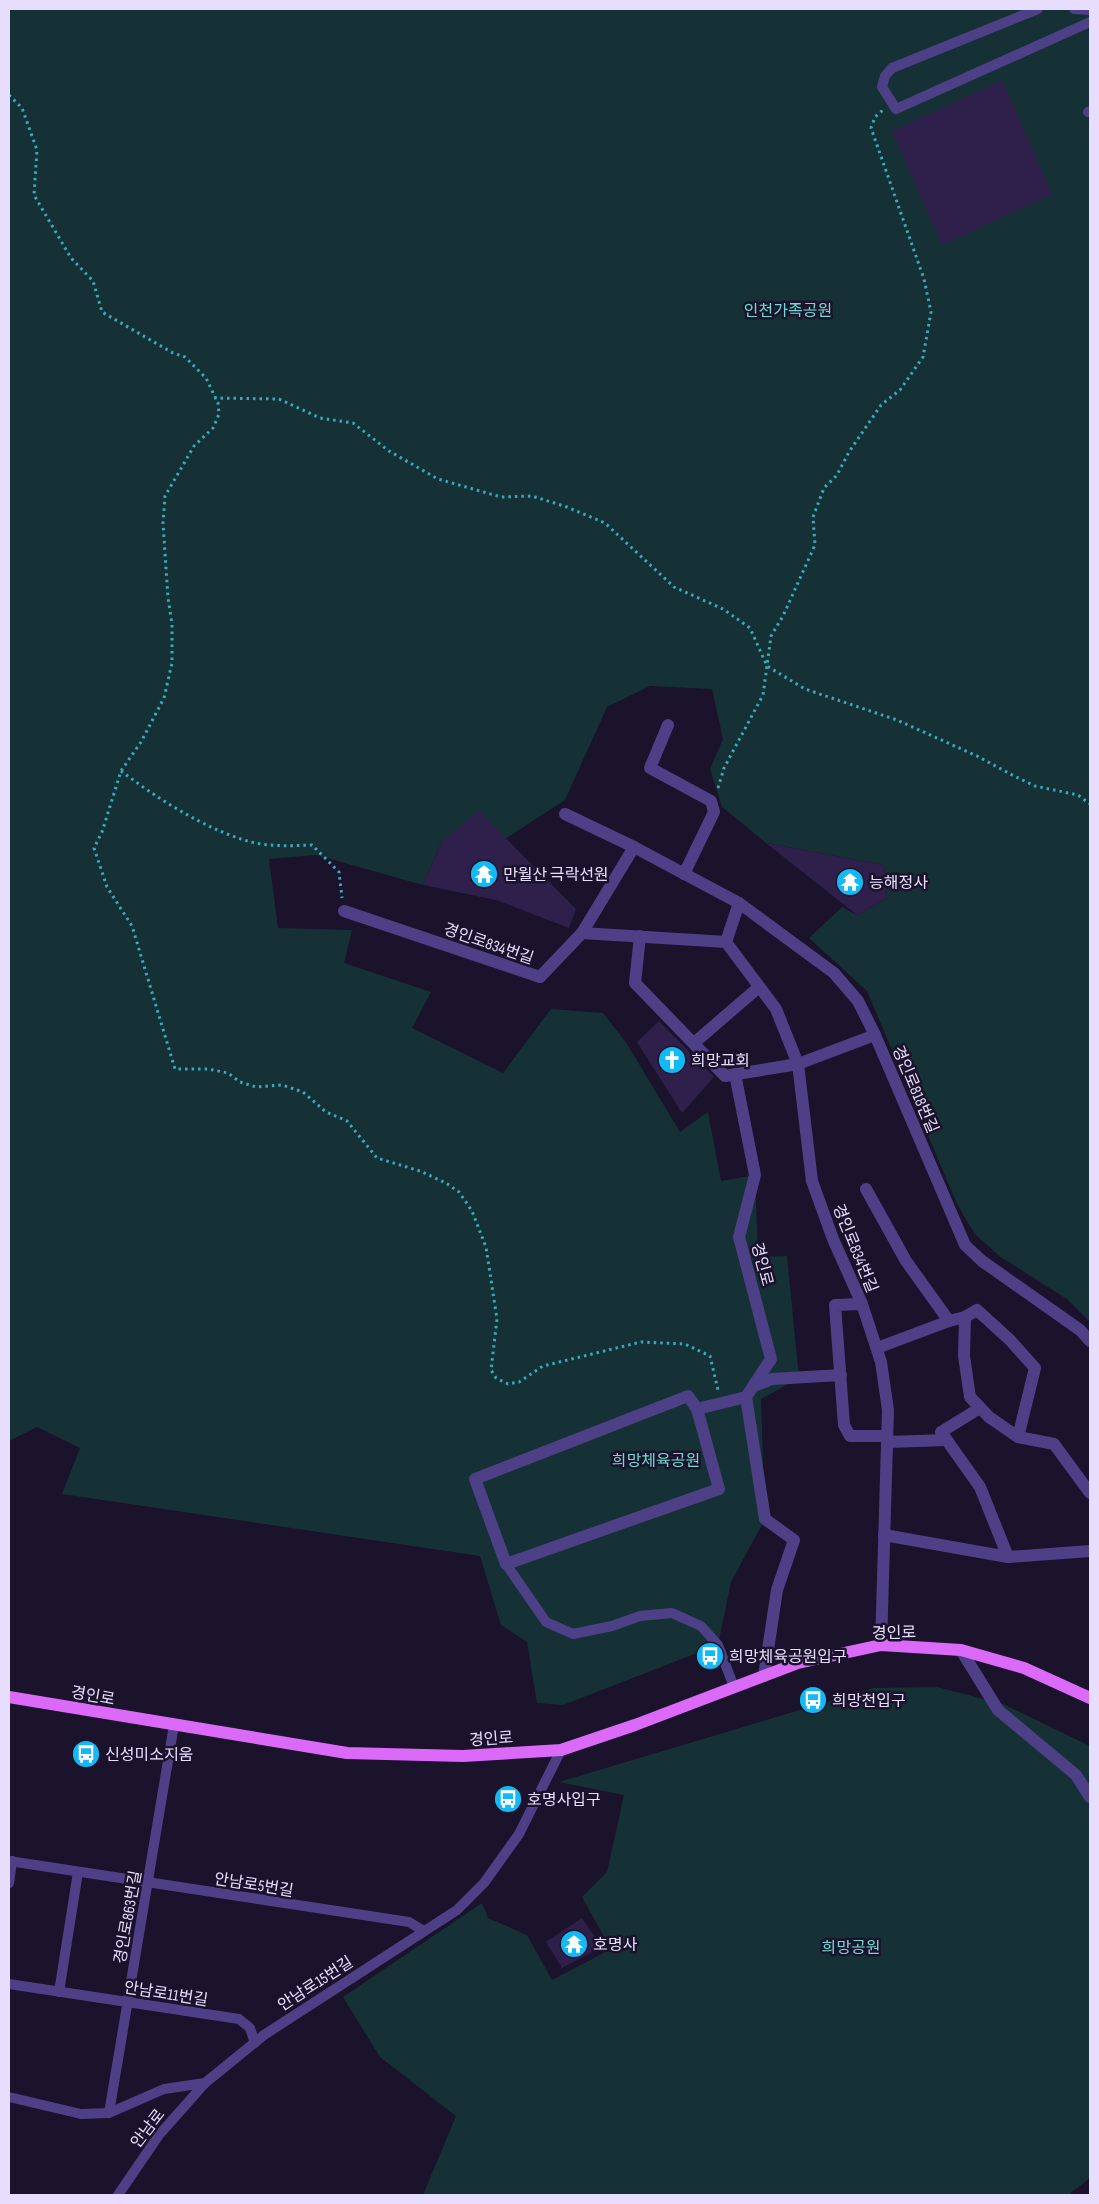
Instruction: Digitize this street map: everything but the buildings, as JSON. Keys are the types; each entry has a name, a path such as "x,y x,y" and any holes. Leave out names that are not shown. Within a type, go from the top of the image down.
{"main road":[{"name":"경인로","path":"9,1697 347,1753 463,1756 561,1750 635,1726 798,1663 881,1645 961,1650 1024,1668 1090,1698"}],"street":[{"path":"668,725 650,768 711,801 714,812 684,874"},
{"name":"경인로818번길","path":"565,814 634,847 739,903 834,973 858,1001 875,1035 965,1246 982,1261 1080,1330 1090,1341"},
{"path":"634,847 582,933 726,942 739,903"},
{"name":"경인로834번길","path":"344,911 540,977 582,933"},
{"path":"640,936 635,983 725,1076 798,1064 875,1035"},
{"name":"경인로834번길","path":"726,942 776,1009 798,1064 812,1181 833,1239 862,1304 882,1362 888,1410 881,1645"},
{"path":"694,1044 760,987"},
{"name":"경인로","path":"735,1074 755,1175 739,1237 772,1359 750,1391"},
{"path":"866,1189 906,1261 949,1321"},
{"path":"862,1304 835,1305 844,1425 850,1436 947,1440"},
{"path":"877,1348 964,1317 977,1310 1010,1340 1035,1368 1018,1437"},
{"path":"964,1317 964,1356 970,1397 980,1408 1018,1437 1054,1444 1090,1493"},
{"path":"697,1409 720,1403 750,1391 772,1379 840,1375"},
{"path":"750,1391 766,1519 794,1540 777,1590 764,1676"},
{"path":"688,1396 697,1409 719,1490 506,1564 474,1479 688,1396"},
{"path":"980,1408 941,1432 980,1488 1008,1557"},
{"path":"884,1535 1008,1557 1090,1551"},
{"path":"961,1650 998,1710 1076,1775 1090,1796"}],"lane":[{"path":"1038,9 892,68 885,76 882,87 896,109 1090,22"},
{"path":"1074,9 1090,10"},
{"path":"506,1564 546,1622 573,1634 612,1626 640,1616 672,1613 701,1626 718,1645 734,1688"},
{"name":"경인로863번길","path":"108,2114 174,1725"},
{"name":"안남로15번길","path":"205,2084 255,2043 304,2007 457,1910 484,1883 519,1834 561,1750"},
{"name":"안남로5번길","path":"9,1883 10,1861 409,1922 424,1931"},
{"path":"59,1992 78,1872"},
{"name":"안남로11번길","path":"9,1984 239,2019 250,2028 255,2043"},
{"path":"9,2097 81,2114 108,2114 164,2089 205,2084"},
{"name":"안남로","path":"118,2195 159,2135 205,2084"}],"path":[{"path":"9,95 22,108 37,150 34,195 71,258 93,281 102,312 173,353 185,357 206,378 218,403 219,414 213,428 194,446 165,496 163,522 168,598 172,624 172,663 164,698 141,742 121,771 102,832 94,848 107,887 132,926 175,1069 208,1069 228,1073 240,1082 256,1087 282,1085 303,1092 326,1112 347,1121 377,1158 420,1171 446,1183 459,1192 472,1210 486,1247 497,1318 491,1370 496,1378 508,1384 519,1382 543,1366 641,1342 685,1344 710,1356 720,1403"},
{"path":"713,805 724,768 763,696 771,636 783,616 815,545 813,517 824,488 837,474 849,452 881,405 900,390 923,357 931,312 924,279 871,128 875,117 892,104"},
{"path":"214,398 279,399 320,418 353,423 389,451 438,479 501,497 532,496 567,507 605,523 674,587 723,609 750,628 767,666 805,689 897,720 977,756 1035,786 1078,795 1090,804"},
{"path":"121,771 168,803 214,828 245,841 287,846 312,845 338,872 344,911"}],"green space":[{"path":"9,9 1090,9 1090,1322 1067,1299 999,1256 974,1233 957,1204 867,991 809,938 842,907 857,915 887,898 884,865 766,843 722,807 710,769 723,739 712,689 650,686 607,707 565,800 505,839 442,841 423,885 316,855 269,859 278,928 352,930 344,963 431,992 412,1028 503,1073 551,1009 603,1013 627,1044 680,1132 708,1112 721,1181 755,1175 758,1257 787,1256 799,1378 761,1399 765,1519 731,1582 718,1645 563,1705 537,1703 527,1642 501,1625 480,1556 62,1494 80,1448 37,1427 9,1441"},
{"name":"희망공원","path":"937,1687 1003,1704 1090,1746 1090,2178 1068,2195 423,2195 456,2116 380,2057 343,1997 482,1903 488,1918 527,1935 552,1980 611,1949 582,1897 607,1872 624,1795 559,1782 873,1688"}],"place":[{"name":"만월산 극락선원","path":"484,874"},
{"name":"능해정사","path":"850,882"},
{"name":"희망교회","path":"672,1060"},
{"name":"희망체육공원입구","path":"710,1656"},
{"name":"희망천입구","path":"813,1700"},
{"name":"신성미소지움","path":"86,1754"},
{"name":"호명사입구","path":"508,1799"},
{"name":"호명사","path":"574,1944"}],"park label":[{"name":"인천가족공원","path":"788,310"},
{"name":"희망체육공원","path":"656,1460"}]}
